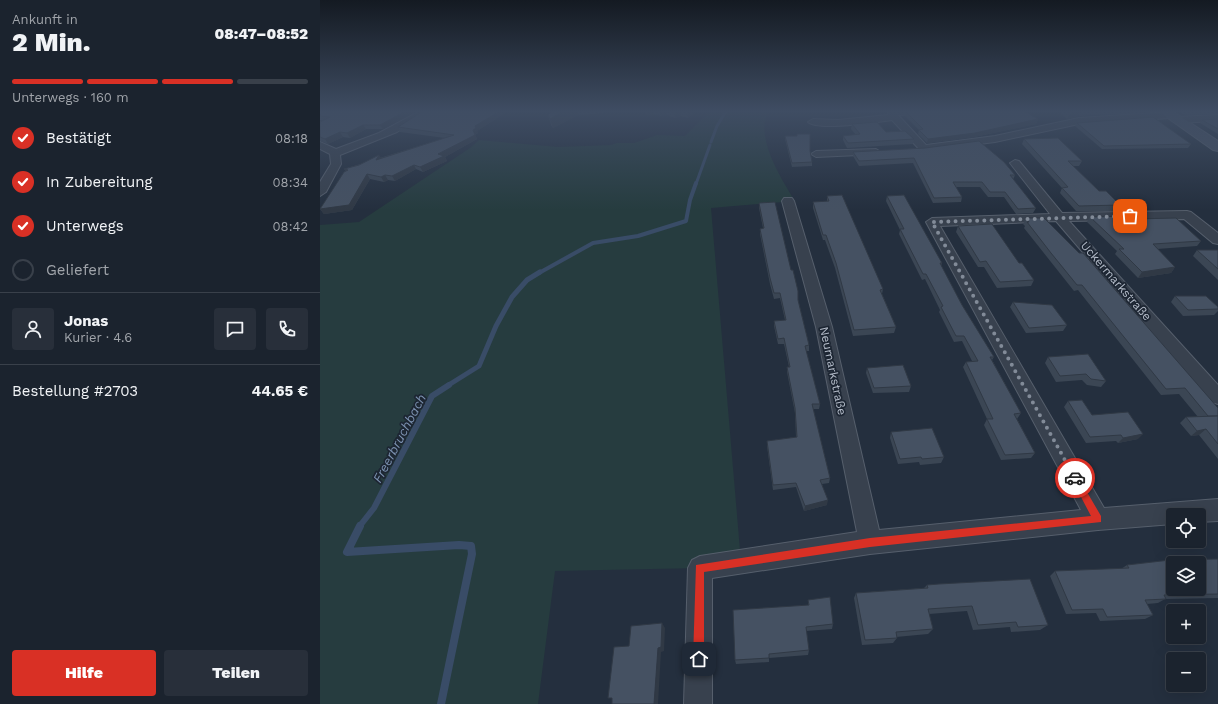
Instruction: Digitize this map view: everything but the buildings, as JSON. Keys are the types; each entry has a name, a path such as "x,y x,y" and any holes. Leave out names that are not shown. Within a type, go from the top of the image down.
{"street":[{"path":"320,145 335,153 362,144"},
{"path":"920,144 924,148"},
{"path":"909,149 957,144"},
{"path":"816,154 885,151"},
{"path":"320,192 336,164 335,153"},
{"name":"Uckermarkstraße","path":"1015,164 1059,217 1218,397"},
{"name":"Neumarkstraße","path":"788,201 824,327 870,542"},
{"path":"1098,519 932,222 1059,217 1187,216 1218,240"},
{"path":"698,704 700,568 870,542 1098,519 1218,510"}],"green space":[{"path":"475,144 522,144 558,147 611,145 767,144 771,158 795,201 711,208 741,562 700,568 555,571 538,704 320,704 320,225 359,222"}],"waterway":[{"name":"Freerbruchbach","path":"696,184 710,145"},
{"name":"Freerbruchbach","path":"539,273 593,243 638,236 686,221 690,200 696,183"},
{"name":"Freerbruchbach","path":"447,386 479,366 496,326 512,297 527,280 540,272"},
{"name":"Freerbruchbach","path":"359,527 374,508 432,396 449,385"},
{"name":"Freerbruchbach","path":"360,526 347,552 459,545 471,546 472,554 441,704"}],"way so far":[{"path":"1075,478 932,222 1130,216"}],"route":[{"path":"699,659 700,568 870,542 1098,519 1075,478"}]}
